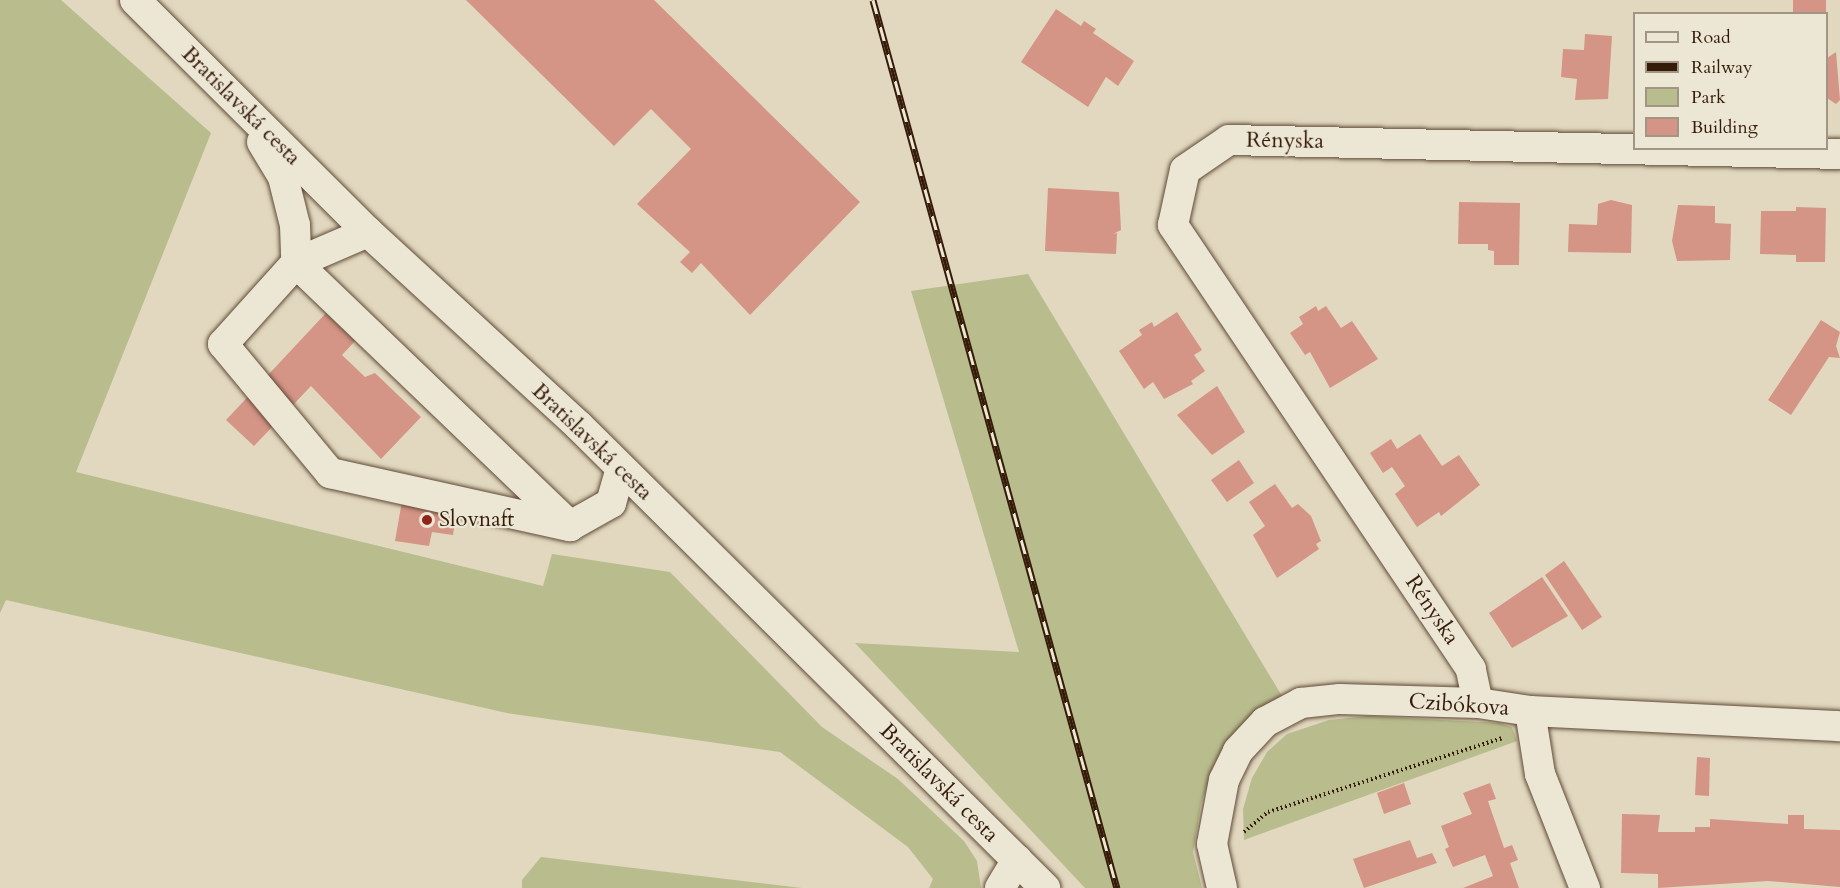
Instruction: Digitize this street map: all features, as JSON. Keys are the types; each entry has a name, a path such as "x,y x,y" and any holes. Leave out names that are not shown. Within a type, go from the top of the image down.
{"street":[{"name":"Bratislavská cesta","path":"135,0 368,232 621,468 1045,888"},
{"path":"242,108 283,177 295,225 296,262 570,526"},
{"name":"Rényska","path":"1478,703 1471,669 1173,225 1185,170 1229,140 1633,149"},
{"name":"Rényska","path":"1665,150 1840,154"},
{"path":"368,232 296,262 223,344 330,473 570,526 611,503 621,468"},
{"name":"Czibókova","path":"1220,881 1212,844 1224,780 1238,751 1265,722 1301,703 1340,699 1478,703 1530,711 1840,726"},
{"path":"1530,711 1540,774 1585,888"},
{"path":"1000,888 1017,860"}],"path":[{"path":"1220,881 1245,831 1268,812 1506,737"}],"green space":[{"path":"0,0 61,0 211,133 76,472 543,586 552,554 670,572 822,727 898,779 964,841 977,861 981,888 929,888 933,879 908,847 780,752 507,713 6,600 0,613"},
{"path":"1028,274 1282,696 1234,734 1215,763 1201,804 1193,852 1202,888 1085,888 855,643 1019,652 911,291"},
{"path":"1368,716 1499,723 1512,727 1517,741 1244,840 1243,809 1252,778 1267,752 1287,734 1329,720"},
{"path":"541,857 802,888 522,888 522,880"}],"building":[{"path":"466,0 654,0 860,202 750,315 701,263 692,273 680,262 690,252 637,204 691,149 651,109 614,146"},
{"path":"1793,0 1826,0 1826,12 1793,12"},
{"path":"1056,9 1081,26 1084,21 1096,29 1093,33 1134,61 1118,86 1106,77 1088,107 1021,62"},
{"path":"1585,34 1612,36 1608,99 1575,100 1577,79 1561,77 1563,49 1584,50"},
{"path":"1836,52 1840,100 1836,104 1828,99 1828,57"},
{"path":"1048,188 1119,192 1121,230 1113,234 1117,233 1116,254 1045,251"},
{"path":"1611,200 1632,205 1631,253 1568,252 1569,224 1597,225 1598,204"},
{"path":"1459,202 1520,203 1519,265 1494,265 1494,251 1488,250 1488,244 1458,244"},
{"path":"1678,205 1715,206 1715,223 1731,224 1730,260 1677,261 1672,241"},
{"path":"1796,207 1826,208 1825,262 1796,262 1796,255 1760,254 1761,211 1796,211"},
{"path":"1316,306 1318,311 1326,306 1341,328 1352,321 1378,359 1330,388 1310,352 1305,355 1290,333 1303,324 1299,317"},
{"path":"1177,312 1202,350 1194,355 1205,371 1191,381 1193,384 1164,399 1153,382 1144,389 1119,351 1142,335 1139,330 1152,322 1154,327"},
{"path":"326,313 355,341 342,355 365,377 375,373 421,417 381,459 311,386 254,446 226,420"},
{"path":"1821,320 1840,332 1836,346 1840,358 1829,357 1791,415 1768,400"},
{"path":"1217,386 1245,432 1212,455 1177,415"},
{"path":"1420,434 1442,466 1459,455 1480,485 1441,516 1439,512 1417,527 1395,494 1405,486 1392,467 1383,473 1370,453 1391,439 1397,449"},
{"path":"1239,460 1254,483 1227,502 1211,480"},
{"path":"1275,484 1292,508 1298,504 1311,516 1321,541 1316,544 1319,549 1277,578 1253,535 1265,526 1249,502"},
{"name":"Slovnaft","path":"402,501 457,509 453,535 432,532 429,546 395,541"},
{"path":"1564,561 1602,617 1582,630 1545,575"},
{"path":"1542,577 1568,616 1512,648 1489,613"},
{"path":"1697,757 1710,758 1709,796 1695,795"},
{"path":"1404,783 1411,804 1384,814 1377,793"},
{"path":"1490,783 1496,799 1488,801 1504,848 1512,845 1518,860 1510,863 1519,888 1463,888 1493,876 1485,855 1453,867 1445,849 1449,847 1441,826 1472,814 1463,793"},
{"path":"1622,814 1660,815 1658,832 1695,832 1695,827 1710,827 1710,819 1788,824 1788,815 1804,815 1804,829 1840,830 1840,887 1768,881 1658,888 1658,874 1621,873"},
{"path":"1410,840 1417,858 1432,853 1437,863 1364,888 1353,859"}],"railway":[{"path":"873,0 1117,888"}],"place":[{"name":"Slovnaft","path":"427,520"}]}
